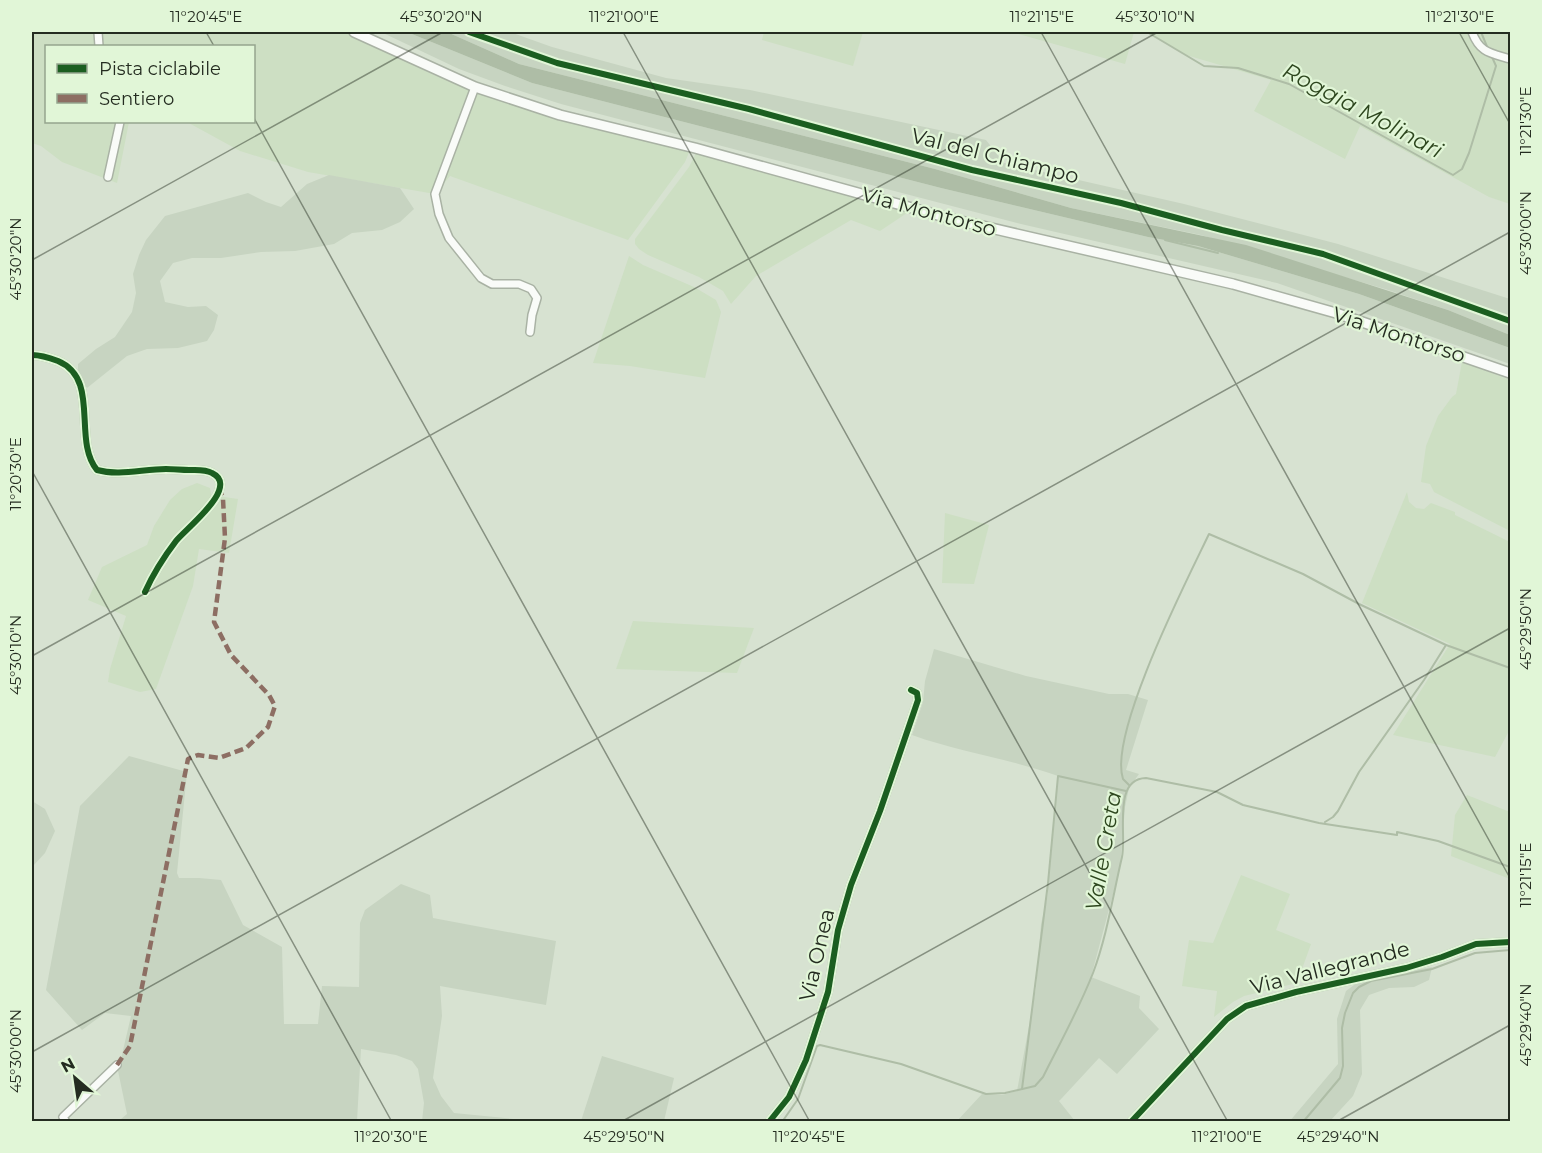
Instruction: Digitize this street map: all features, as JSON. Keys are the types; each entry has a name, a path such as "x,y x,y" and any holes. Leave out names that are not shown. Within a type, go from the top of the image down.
{"main road":[{"name":"Via Montorso","path":"354,32 475,87 560,116 716,154 952,219 1233,284 1346,317 1510,374"}],"street":[{"path":"1473,32 1476,42 1484,51 1510,59"},
{"path":"475,87 435,194 439,214 449,238 481,278 492,284 519,284 531,289 537,298 530,332"},
{"path":"108,177 120,123"},
{"path":"32,355 63,363 81,384 88,455 97,470 107,473 166,469 208,471 215,474 219,480 216,497 206,513 181,534 157,566 145,592"},
{"name":"Via Onea","path":"769,1122 789,1097 806,1060 828,992 838,930 851,885 880,811 918,700 917,693 911,690"},
{"name":"Via Vallegrande","path":"1131,1122 1227,1019 1246,1006 1415,965 1476,944 1510,942"},
{"path":"66,1122 63,1116 117,1065"}],"shaded area":[{"path":"32,32 348,32 434,75 465,87 690,150 685,162 628,240 450,176 435,194 308,172 240,151 189,123 255,123 255,45 45,45 45,123 129,123 117,183 62,162 41,146 32,143"},
{"path":"381,32 407,32 532,83 941,188 1148,237 1198,246 1359,294 1510,348 1510,364 1277,283 1021,224 561,104 459,69"},
{"path":"407,32 447,32 519,64 935,169 1071,208 1246,245 1448,310 1510,335 1510,348 1359,294 1198,246 1148,237 941,188 532,83"},
{"path":"447,32 510,32 552,47 666,78 750,90 986,140 1004,163 1184,204 1338,244 1510,299 1510,335 1448,310 1385,289 1201,235 1071,208 935,169 519,64"},
{"path":"764,32 863,32 853,66 762,40"},
{"path":"1012,32 1134,32 1125,64"},
{"path":"1148,32 1510,32 1510,204 1489,197 1360,126 1345,159 1254,111 1271,80 1186,55"},
{"path":"696,153 910,211 880,231 851,220 756,276 731,304 723,291 699,277 648,255 635,244 635,239 689,167"},
{"path":"329,175 400,188 414,209 400,222 382,230 352,233 334,244 295,251 261,252 221,258 192,258 173,263 160,281 165,302 188,307 206,306 218,315 214,330 207,341 178,348 147,349 127,356 87,388 78,376 78,364 115,337 132,312 136,293 133,274 139,255 146,240 165,216 248,193 281,207 307,184"},
{"path":"629,256 716,300 721,312 705,378 630,366 593,363"},
{"path":"1462,362 1510,380 1510,531 1434,492 1430,484 1421,482 1426,446 1438,416 1456,394"},
{"path":"197,483 210,488 211,495 238,499 229,553 199,549 193,586 156,689 140,692 108,682 126,616 88,600 102,567 147,545 154,526 170,500 182,489"},
{"path":"1407,492 1409,502 1416,508 1424,509 1431,503 1455,512 1455,515 1510,542 1510,729 1495,757 1393,735 1450,644 1362,603"},
{"path":"945,513 989,525 974,584 942,583"},
{"path":"633,621 754,628 737,673 616,669"},
{"path":"934,649 1026,676 1109,694 1128,694 1148,700 1126,770 1139,774 1129,788 1125,807 1120,868 1091,977 1140,996 1139,1008 1159,1029 1117,1074 1099,1058 1059,1101 1075,1121 957,1121 982,1094 1002,1095 1017,1091 1036,988 1058,776 912,735 923,702 925,681"},
{"path":"129,756 187,772 177,873 179,878 221,880 243,925 282,947 284,1024 318,1024 322,986 359,987 360,923 365,910 401,884 430,895 433,918 556,941 546,1005 440,986 442,1016 433,1078 441,1096 454,1113 534,1121 422,1121 424,1103 418,1069 412,1061 396,1055 361,1049 357,1121 124,1121 121,1119 127,1114 117,1066 121,1059 131,1016 105,1013 82,1030 46,990 80,806"},
{"path":"1467,795 1510,812 1510,879 1451,856 1455,815"},
{"path":"32,801 45,809 55,831 45,853 32,867"},
{"path":"1241,875 1290,894 1276,930 1311,944 1297,983 1244,996 1214,1017 1217,991 1182,986 1189,940 1213,943"},
{"path":"1432,967 1429,980 1414,987 1389,988 1369,995 1360,1010 1362,1074 1353,1096 1330,1121 1289,1122 1338,1064 1337,1019 1346,991 1358,982 1372,978"},
{"path":"602,1056 674,1078 664,1121 581,1121"}],"waterway":[{"name":"Roggia Molinari","path":"1147,32 1204,66 1238,68 1289,84 1453,175 1462,169 1469,153 1496,66 1492,57"},
{"name":"Roggia Molinari","path":"1481,32 1488,49"},
{"path":"1165,240 1218,253"},
{"path":"1129,785 1123,779 1121,757 1127,728 1152,657 1209,534 1303,574 1359,604 1446,645 1510,668"},
{"name":"Valle Creta","path":"1325,822 1338,811 1359,772 1446,645"},
{"path":"1022,1089 1048,883 1058,776 1126,791"},
{"name":"Valle Creta","path":"782,1122 798,1099 817,1046 820,1045 901,1064 986,1094 1005,1093 1035,1086 1043,1077 1069,1026 1098,959 1122,857 1125,797 1135,781 1146,778 1217,792 1243,805 1319,823 1397,835 1397,832 1438,841 1510,867"},
{"path":"1303,1122 1340,1078 1343,1066 1342,1028 1345,1013 1353,993 1359,987 1371,981 1432,969 1475,953 1510,950"}],"marked path":[{"path":"117,1065 130,1046 188,759 198,755 219,758 246,748 268,727 275,706 269,695 231,655 214,622 225,538 223,499 220,490"}],"cycle path":[{"name":"Val del Chiampo","path":"469,32 557,63 749,109 972,170 1121,203 1323,254 1510,321"},
{"path":"32,355 58,361 71,370 79,381 83,395 86,443 97,470 105,472 200,470 212,473 219,479 220,488 216,498 171,547 145,592"},
{"path":"769,1122 789,1097 806,1060 828,992 838,930 851,885 880,811 918,700 917,693 911,690"},
{"path":"1131,1122 1227,1019 1246,1006 1296,992 1406,968 1476,944 1510,942"}]}
